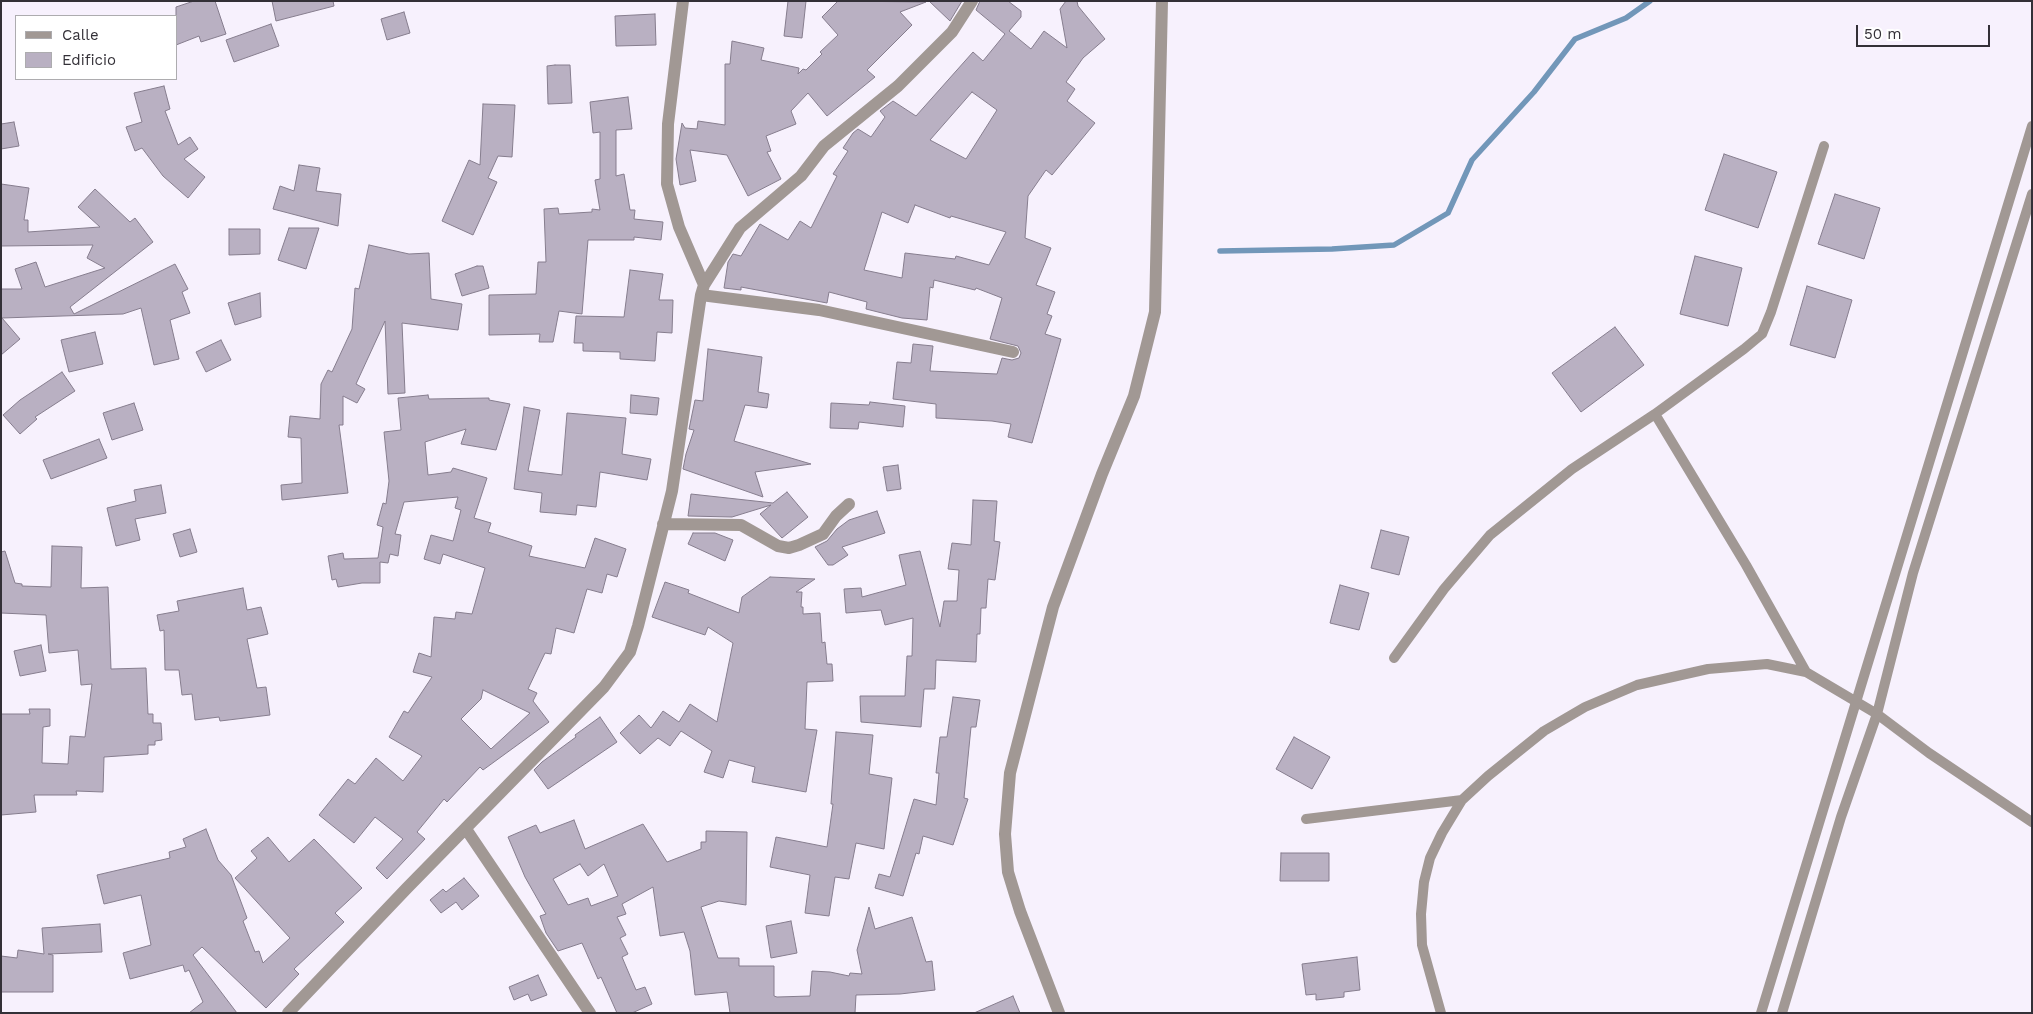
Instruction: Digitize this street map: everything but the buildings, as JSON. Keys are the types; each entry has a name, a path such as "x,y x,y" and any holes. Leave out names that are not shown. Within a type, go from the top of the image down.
{"street":[{"path":"683,1 668,124 667,184 679,226 703,290"},
{"path":"288,1013 604,687 630,652 672,491 703,290 740,228 801,176 824,146 898,86 952,32 972,1"},
{"path":"1059,1013 1020,911 1008,872 1005,834 1010,773 1053,607 1102,474 1134,396 1155,312 1162,1"},
{"path":"703,290 819,310 1013,352"},
{"path":"663,524 741,525 778,546 789,548 823,534 836,516 849,504"},
{"path":"466,828 590,1013"}],"lane":[{"path":"1761,1013 2032,126"},
{"path":"1394,658 1444,589 1490,535 1572,469 1655,414 1762,334 1771,312 1824,146"},
{"path":"1782,1013 1841,817 1877,714 1914,573 2032,194"},
{"path":"1655,414 1746,565 1806,672"},
{"path":"1440,1013 1422,945 1421,914 1424,882 1430,858 1442,833 1462,800 1488,776 1544,731 1585,707 1637,685 1708,669 1767,664 1806,672 1856,700 1929,753 2032,822"},
{"path":"1306,819 1462,800"}],"waterway":[{"path":"1220,251 1332,249 1394,245 1448,213 1472,160 1534,92 1575,39 1626,18 1650,1"}]}
